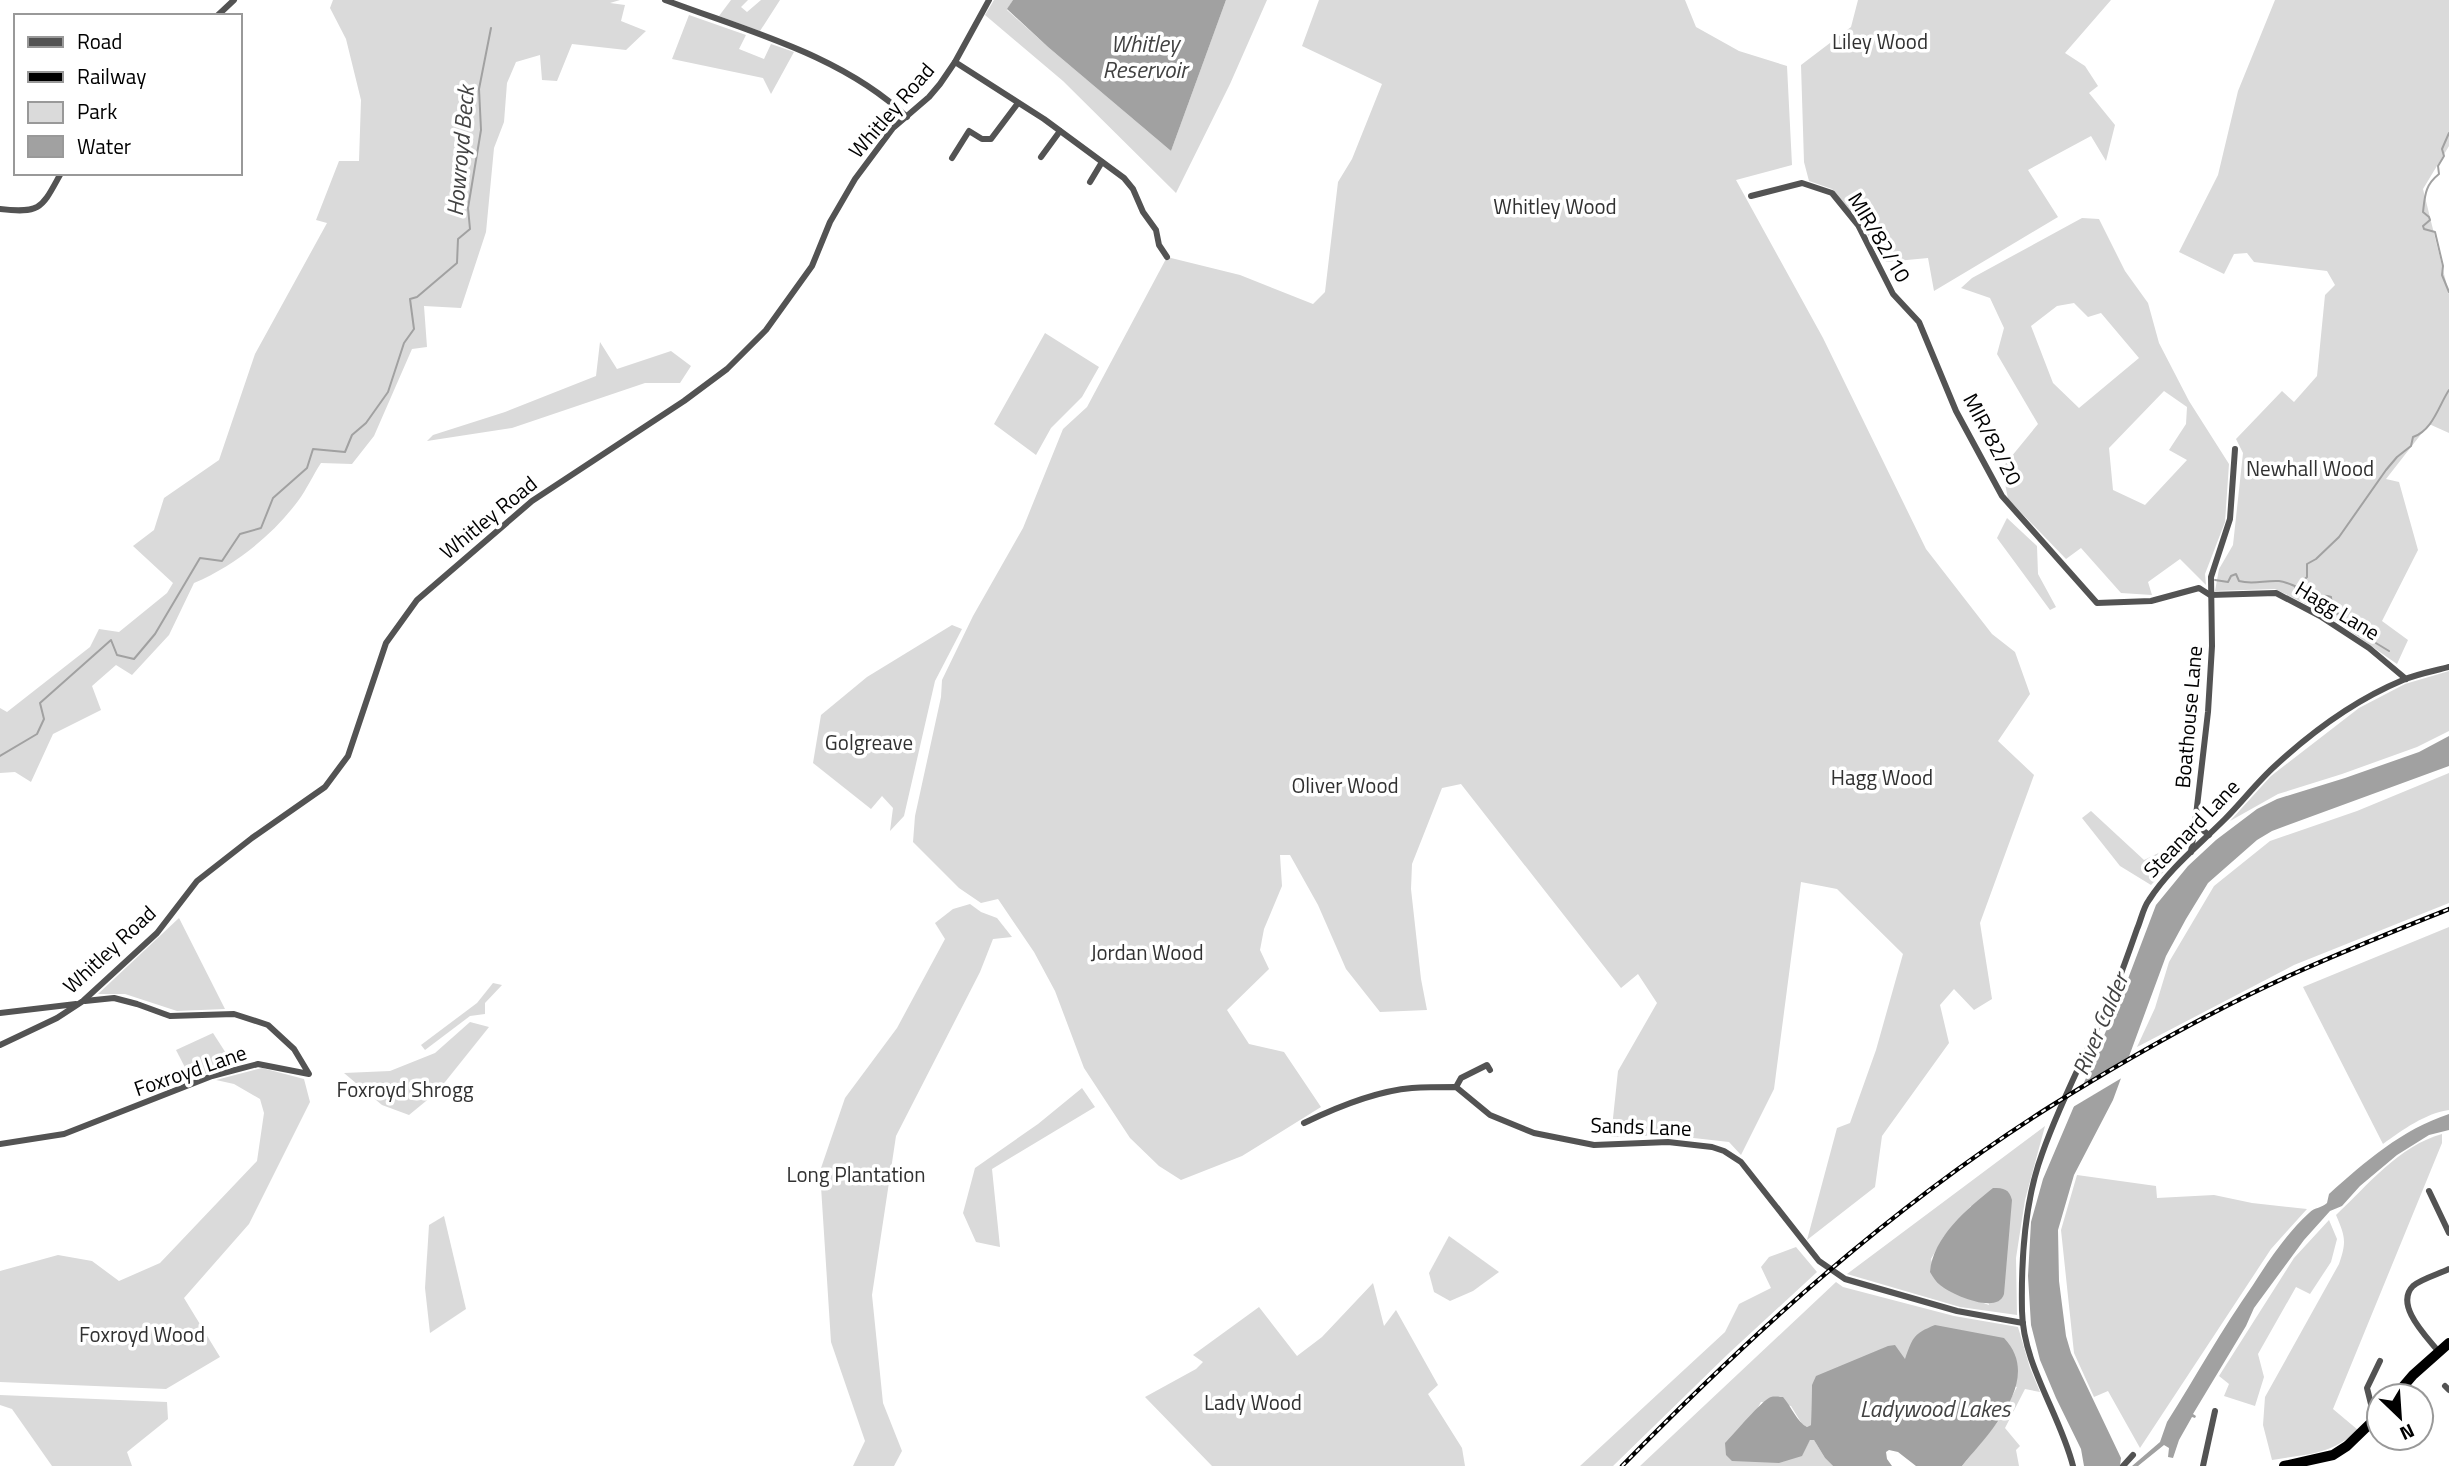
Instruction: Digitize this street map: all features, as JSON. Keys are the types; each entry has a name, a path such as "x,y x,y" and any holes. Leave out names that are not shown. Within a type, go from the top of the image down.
{"highway":[{"path":"2408,1382 2438,1350 2449,1343"},
{"path":"2284,1466 2307,1463 2333,1455 2365,1429"}],"street":[{"path":"219,14 234,0"},
{"path":"665,0 799,50 865,84 907,117"},
{"name":"Whitley Road","path":"0,1045 57,1018 80,1002 157,933 197,881 252,838 325,787 348,756 386,643 417,600 532,501 684,401 727,369 766,330 812,266 830,222 873,152 893,128 929,97 955,62 989,0"},
{"path":"955,62 1060,131 1124,178 1133,189 1138,205 1156,230 1159,245 1167,257"},
{"path":"952,158 969,131 982,139 991,139 1018,103"},
{"path":"1041,157 1060,131"},
{"path":"1090,183 1102,162"},
{"path":"0,209 26,211 41,206 60,175"},
{"name":"MIR/82/10","path":"1751,197 1802,183 1832,192 1858,225 1893,294 1919,322"},
{"name":"MIR/82/20","path":"1919,322 1956,411 2002,496 2086,591"},
{"name":"Boathouse Lane","path":"2191,852 2208,712 2212,646 2211,577 2230,519 2235,449"},
{"name":"Hagg Lane","path":"2086,591 2097,603 2151,601 2199,588 2210,595 2276,593 2320,616 2369,648 2406,679"},
{"name":"Steanard Lane","path":"2073,1466 2064,1433 2031,1359 2023,1323 2022,1262 2027,1212 2041,1156 2068,1088 2116,986 2147,902 2169,873 2274,766 2308,737 2342,712 2406,679 2449,667"},
{"path":"2195,824 2209,835"},
{"name":"Foxroyd Lane","path":"0,1144 64,1134 212,1076 258,1064 309,1073 294,1049 268,1025 234,1014 170,1016 114,998 80,1002"},
{"path":"0,1013 80,1002"},
{"path":"1304,1123 1329,1111 1385,1093 1411,1088 1456,1087 1461,1078 1488,1065 1489,1070"},
{"name":"Sands Lane","path":"1456,1087 1490,1115 1534,1133 1594,1145 1668,1142 1724,1151 1741,1162 1819,1261 1850,1281 1957,1311 2023,1323"},
{"path":"2429,1191 2449,1233"},
{"path":"2438,1350 2412,1320 2408,1307 2409,1294 2413,1286 2449,1269"},
{"path":"2370,1382 2380,1361"},
{"path":"2203,1466 2215,1411"},
{"path":"2123,1466 2133,1455"}],"green space":[{"path":"333,0 620,0 610,3 625,5 621,21 646,31 626,50 572,44 557,81 542,80 540,55 516,62 507,83 504,122 494,148 486,232 461,308 424,306 427,347 412,349 374,436 352,464 321,463 298,501 264,538 238,559 194,583 169,635 132,675 116,665 92,686 101,710 53,734 31,782 15,772 0,773 0,708 7,712 90,647 99,629 119,632 167,593 173,583 133,546 154,530 164,498 219,460 255,354 327,223 316,220 339,161 359,161 361,100 346,39 330,8"},
{"path":"731,0 748,0 741,7 747,12 761,0 780,0 760,31 719,16"},
{"path":"994,0 1013,0 1007,10 1171,151 1226,0 1267,0 1230,84 1176,193 1063,81 985,15"},
{"path":"1319,0 1685,0 1696,27 1739,51 1787,66 1792,165 1736,180 1823,338 1926,549 1992,634 2015,652 2030,694 1998,741 2034,775 1980,923 1992,999 1974,1010 1954,989 1940,1005 1949,1043 1882,1136 1875,1187 1807,1240 1837,1128 1850,1123 1876,1050 1903,954 1837,889 1801,882 1774,1089 1741,1155 1729,1142 1667,1135 1611,1137 1618,1071 1657,1003 1638,974 1621,988 1461,784 1442,788 1412,864 1411,889 1427,1010 1380,1012 1346,969 1318,905 1290,855 1280,855 1282,886 1264,929 1260,950 1269,969 1227,1010 1249,1044 1284,1052 1321,1107 1242,1156 1181,1180 1159,1166 1130,1138 1084,1068 1055,991 1034,952 998,899 981,903 959,888 913,842 915,816 941,697 942,680 973,616 1023,528 1063,429 1087,407 1167,257 1240,275 1313,304 1325,292 1338,182 1352,159 1382,84 1302,46"},
{"name":"Liley Wood","path":"1858,0 2111,0 2065,53 2085,66 2098,86 2089,93 2115,125 2106,161 2091,136 2028,170 2058,217 1934,291 1928,258 1886,262 1832,189 1809,181 1804,162 1801,65 1851,27"},
{"name":"Newhall Wood","path":"2275,0 2449,0 2449,146 2423,189 2449,294 2449,433 2429,424 2386,479 2399,482 2418,550 2382,621 2408,640 2397,664 2324,613 2275,589 2215,591 2219,569 2233,545 2243,453 2236,439 2282,391 2294,402 2317,376 2325,295 2335,285 2327,271 2254,262 2247,253 2234,254 2224,274 2179,252 2218,175 2238,91"},
{"path":"689,15 746,35 739,49 764,59 771,44 794,52 771,94 763,78 672,59"},
{"path":"2082,218 2099,219 2125,271 2148,303 2159,343 2189,401 2229,464 2225,522 2205,574 2206,585 2180,559 2148,582 2152,595 2121,593 2081,548 2066,559 2008,499 2002,468 2038,424 1997,354 2004,328 1990,298 1961,288 1972,278","holes":["2074,303 2088,317 2101,313 2139,358 2079,408 2053,383 2031,326 2057,306","2164,391 2187,407 2186,424 2169,450 2187,460 2145,505 2113,490 2109,448"]},
{"path":"1045,333 1099,367 1082,397 1051,428 1036,455 994,424"},
{"path":"600,342 617,369 671,351 691,366 680,383 645,383 512,428 427,441 433,435 505,412 596,376"},
{"path":"2007,518 2037,546 2038,574 2056,607 2050,610 1997,538"},
{"name":"Golgreave","path":"952,625 962,629 935,681 904,816 890,831 893,808 882,796 871,809 813,763 821,715 867,677"},
{"path":"2449,671 2449,731 2417,747 2278,794 2230,821 2271,776 2359,708 2405,684"},
{"path":"2449,773 2449,903 2294,965 2137,1047 2155,1008 2169,962 2214,886 2270,841 2357,811"},
{"path":"2091,811 2144,860 2173,846 2188,846 2151,885 2120,866 2082,818"},
{"name":"Long Plantation","path":"970,904 997,918 1012,937 993,939 980,972 896,1136 872,1295 883,1403 902,1451 894,1466 853,1466 865,1441 831,1342 820,1171 845,1098 897,1028 945,939 935,923 953,909"},
{"path":"179,918 225,1009 177,1011 125,994 98,994"},
{"path":"2449,927 2449,1110 2423,1118 2383,1144 2303,987"},
{"path":"493,983 502,985 485,1003 485,1014 470,1016 425,1050 421,1045 477,1003"},
{"name":"Foxroyd Shrogg","path":"470,1022 489,1027 437,1092 409,1115 382,1105 344,1073 390,1071 435,1053"},
{"path":"213,1033 231,1061 192,1081 176,1050"},
{"name":"Foxroyd Wood","path":"262,1068 304,1079 310,1102 249,1224 184,1298 220,1357 166,1389 0,1382 0,1271 58,1255 92,1261 119,1281 160,1263 257,1161 264,1113 260,1099 234,1084 216,1080"},
{"path":"1082,1088 1095,1107 992,1169 1000,1247 976,1242 963,1213 975,1168 1038,1124"},
{"path":"2045,1126 2025,1200 2016,1258 2017,1315 1960,1307 1847,1274","holes":["1971,1206 1989,1305 1939,1284 1931,1259 1944,1236"]},
{"path":"2442,1134 2442,1143 2333,1409 2358,1430 2328,1449 2272,1460 2263,1425 2265,1397 2339,1264 2344,1239 2336,1215 2398,1157"},
{"path":"2077,1175 2156,1186 2157,1198 2214,1195 2252,1203 2307,1209 2271,1249 2140,1448 2108,1391 2094,1397 2074,1353 2061,1230"},
{"path":"444,1216 466,1309 430,1333 425,1288 429,1225"},
{"path":"2329,1220 2337,1239 2331,1262 2310,1294 2296,1287 2258,1354 2264,1377 2255,1406 2224,1396 2229,1384 2219,1376 2294,1258"},
{"path":"1449,1236 1499,1272 1473,1291 1450,1301 1434,1292 1429,1273"},
{"path":"1796,1247 1817,1272 1613,1466 1580,1466 1725,1332 1739,1304 1771,1288 1761,1267 1769,1257"},
{"path":"1836,1282 1843,1287 1954,1316 2018,1327 2040,1392 2025,1389 2005,1428 2020,1446 2016,1450 2019,1466 1962,1466 2000,1419 2017,1387 1905,1360 1812,1385 1811,1425 1807,1427 1802,1424 1791,1406 1761,1402 1725,1444 1806,1447 1810,1440 1814,1440 1833,1466 1640,1466"},
{"name":"Lady Wood","path":"1373,1283 1384,1326 1396,1310 1438,1385 1428,1394 1462,1448 1465,1466 1212,1466 1145,1397 1196,1369 1203,1362 1193,1355 1259,1307 1297,1356 1322,1337"},
{"name":"Foxroyd Wood","path":"0,1395 167,1402 168,1419 127,1452 132,1466 52,1466 12,1409 0,1405"}],"water":[{"name":"Whitley Reservoir","path":"1013,0 1226,0 1171,151 1007,9"},
{"path":"2449,736 2449,766 2272,831 2257,840 2208,883 2166,956 2113,1100 2074,1175 2058,1230 2059,1281 2066,1336 2071,1353 2121,1458 2120,1466 2084,1466 2081,1449 2040,1360 2031,1325 2028,1276 2031,1222 2043,1179 2126,984 2156,905 2188,866 2216,840 2257,809 2277,799 2419,752"},
{"path":"2449,1114 2449,1130 2429,1135 2397,1155 2360,1186 2342,1206 2330,1211 2304,1240 2254,1308 2193,1414 2196,1416 2192,1417 2179,1440 2173,1458 2168,1457 2169,1448 2164,1445 2138,1466 2132,1466 2160,1442 2167,1422 2220,1336 2293,1229 2311,1211 2327,1203 2329,1194 2385,1148 2415,1129"},
{"path":"1993,1188 2006,1190 2012,1200 2004,1294 2000,1300 1984,1303 1964,1298 1946,1289 1930,1272 1937,1247 1944,1236 1962,1215"},
{"name":"Ladywood Lakes","path":"1935,1325 2004,1338 2015,1354 2018,1371 2008,1406 1962,1466 1916,1466 1898,1452 1889,1450 1886,1452 1887,1459 1892,1466 1833,1466 1814,1440 1810,1440 1802,1456 1779,1463 1732,1461 1726,1455 1725,1443 1767,1399 1783,1397 1797,1418 1807,1427 1811,1425 1812,1385 1816,1376 1888,1346 1895,1345 1905,1359 1915,1337"}],"pier":[{"path":"2132,1055 2125,1076 2068,1110 2080,1086"}],"waterway":[{"name":"Howroyd Beck","path":"0,756 37,734 44,719 40,703 111,640 117,655 134,659 155,634 200,558 222,561 240,534 261,528 273,498 307,468 313,449 345,452 352,435 366,423 388,392 404,343 414,329 410,299 417,297 457,263 458,239 470,229 468,208 481,130 479,89 491,28"},
{"path":"2449,133 2442,149 2444,156 2438,166 2439,174 2428,186 2425,195 2423,212 2430,220 2423,226 2424,229 2435,232 2443,266 2442,275 2449,292"},
{"path":"2295,588 2307,577 2307,564 2339,537 2386,470 2411,446 2413,437 2431,423 2449,390"},
{"path":"2215,580 2228,582 2231,576 2236,574 2239,581 2283,582 2315,595 2331,597 2332,608 2335,613 2343,615 2343,623 2389,651"}],"railway":[{"path":"1622,1466 1671,1416 1826,1274 1935,1186 1992,1145 2109,1070 2169,1036 2312,965 2449,909"}],"park label":[{"name":"Whitley Wood","path":"1555,206"},
{"name":"Hagg Wood","path":"1882,777"},
{"name":"Oliver Wood","path":"1345,785"},
{"name":"Jordan Wood","path":"1147,952"}],"water label":[{"name":"River Calder","path":"2100,1024"}]}
